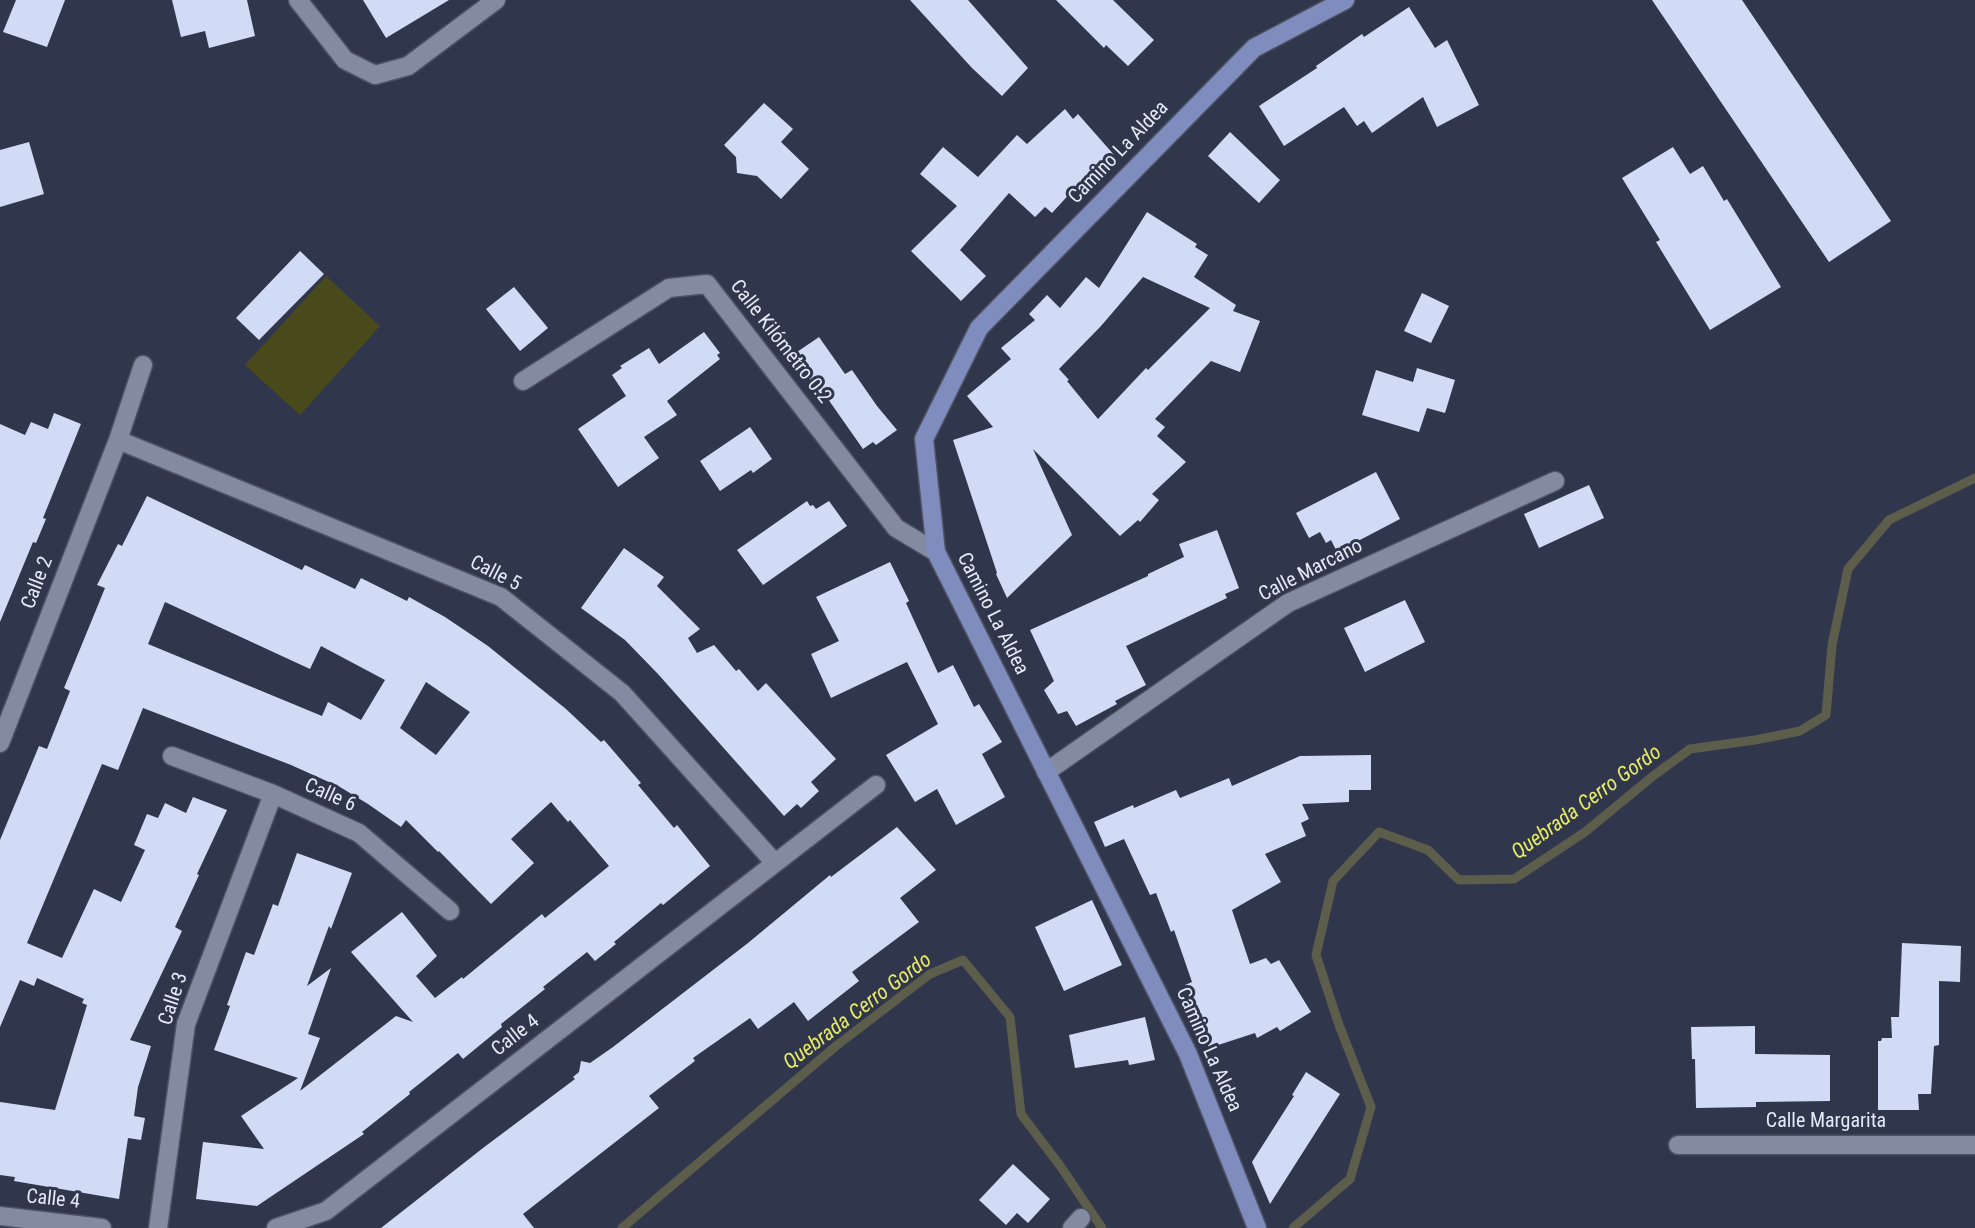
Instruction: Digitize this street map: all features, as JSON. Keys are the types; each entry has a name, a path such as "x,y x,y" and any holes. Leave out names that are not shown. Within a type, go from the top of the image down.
{"street":[{"path":"298,0 345,60 375,75 408,66 496,0"},
{"name":"Camino La Aldea","path":"1257,1228 1188,1054 936,552 924,439 979,328 1254,48 1345,0"},
{"name":"Calle Kilómetro 0.2","path":"523,381 669,288 707,284 897,528 936,552"},
{"name":"Calle 2","path":"0,743 118,440 143,365"},
{"name":"Calle 5","path":"118,440 501,597 622,693 775,863"},
{"name":"Calle Marcano","path":"1046,772 1288,603 1555,480"},
{"name":"Calle 6","path":"172,756 273,794 359,833 450,911"},
{"name":"Calle 4","path":"276,1228 326,1211 876,785"},
{"name":"Calle 3","path":"158,1228 186,1024 273,794"},
{"name":"Calle Margarita","path":"1678,1144 1975,1144"},
{"name":"Calle 4","path":"0,1216 102,1228"}],"shaded area":[{"path":"326,276 380,326 300,415 245,365"}],"building":[{"path":"16,0 65,0 47,47 3,32"},
{"path":"172,0 247,0 255,36 209,48 205,31 181,37"},
{"path":"363,0 449,0 386,38"},
{"path":"910,0 968,0 1028,68 1002,96 972,68"},
{"path":"1056,0 1113,0 1154,40 1128,66 1106,45 1104,48"},
{"path":"1652,0 1742,0 1891,221 1829,262"},
{"path":"1409,7 1435,48 1447,40 1479,105 1437,127 1423,97 1372,133 1364,121 1357,126 1344,107 1284,146 1259,106 1317,68 1316,66 1362,34 1364,37"},
{"path":"764,103 793,129 781,142 809,169 781,199 757,176 737,173 736,157 724,145"},
{"path":"1065,109 1073,119 1078,114 1115,156 1088,181 1085,177 1052,213 1045,207 1035,217 1009,193 960,250 986,276 961,301 911,251 957,206 920,174 943,147 978,177 1017,135 1027,144"},
{"path":"1230,132 1280,180 1259,203 1208,156"},
{"path":"29,142 44,194 0,207 0,150"},
{"path":"1673,147 1690,174 1703,166 1724,201 1727,199 1781,287 1710,330 1656,242 1660,240 1622,178"},
{"path":"1147,212 1197,244 1195,247 1208,255 1194,277 1236,305 1233,311 1260,321 1240,372 1211,361 1155,419 1165,427 1157,436 1186,462 1152,494 1159,500 1140,522 1138,520 1120,536 1033,449 1072,535 1007,598 996,574 953,440 993,427 967,396 1011,359 1001,348 1035,320 1029,314 1047,295 1060,308 1086,277 1099,288","holes":["1143,277 1210,308 1148,370 1146,368 1098,419 1059,369 1101,326"]},
{"path":"300,251 324,274 259,340 236,318"},
{"path":"514,287 548,328 520,351 486,309"},
{"path":"1422,293 1449,306 1431,343 1404,331"},
{"path":"704,332 720,353 717,355 720,359 667,401 677,415 644,437 659,458 618,487 578,429 626,396 612,375 622,368 620,366 649,348 659,364"},
{"path":"819,337 845,374 852,370 897,430 876,445 873,442 863,449 823,392 820,394 796,360 800,357 797,352"},
{"path":"1417,368 1455,380 1445,413 1427,408 1419,432 1362,415 1376,370 1413,382"},
{"path":"54,413 81,424 43,518 46,519 36,543 33,542 0,622 0,424 25,435 31,422 48,429"},
{"path":"750,427 772,459 753,473 751,470 720,491 700,461"},
{"path":"1376,472 1400,519 1337,552 1331,540 1326,543 1320,532 1309,538 1296,513"},
{"path":"1589,485 1604,518 1539,548 1524,514"},
{"path":"147,496 302,570 305,565 355,589 361,578 407,601 409,597 445,617 488,646 566,709 601,742 604,740 641,783 638,785 674,828 677,825 710,866 663,905 661,903 595,961 587,952 543,987 545,989 501,1024 502,1027 463,1059 458,1053 362,1132 364,1134 257,1206 196,1199 203,1142 264,1149 241,1116 298,1078 214,1050 246,952 254,955 273,904 278,906 297,853 352,873 307,986 331,968 308,1034 320,1038 300,1091 396,1016 413,1022 351,952 402,912 437,956 416,976 435,998 462,977 463,979 542,914 545,918 609,866 570,820 568,822 551,802 511,839 534,863 491,904 406,820 401,827 340,787 291,765 143,708 118,770 102,764 27,943 62,958 94,889 121,902 145,850 134,845 147,814 158,818 165,803 186,813 193,797 227,810 175,927 182,931 130,1040 151,1046 138,1087 134,1116 145,1118 141,1140 128,1138 119,1199 14,1181 15,1177 0,1175 0,1102 55,1110 87,1005 82,1003 84,999 37,978 34,986 20,980 0,1027 0,840 39,746 47,749 70,691 64,688 105,588 97,585 118,544 122,546","holes":["165,602 310,669 321,646 385,680 361,720 328,702 322,716 148,644","426,682 470,712 436,755 400,728"]},
{"path":"807,501 816,509 829,501 847,526 763,585 737,550"},
{"path":"1217,530 1239,588 1225,594 1227,598 1126,646 1146,685 1115,701 1117,704 1076,726 1067,711 1058,714 1044,690 1054,681 1030,630 1184,557 1179,544"},
{"path":"624,548 664,577 657,586 700,629 688,638 697,653 714,645 736,671 739,669 758,691 766,683 836,759 811,782 819,791 801,808 797,804 784,816 625,640 581,608"},
{"path":"890,562 909,601 906,603 938,673 953,665 974,707 979,704 1002,742 982,754 1005,797 956,825 937,789 915,802 886,755 938,724 907,662 831,698 811,654 839,641 816,597"},
{"path":"1405,600 1425,642 1365,672 1344,628"},
{"path":"1371,755 1371,790 1349,790 1349,802 1302,804 1309,819 1301,823 1306,836 1265,854 1281,882 1232,910 1250,964 1266,958 1271,964 1279,960 1311,1012 1280,1031 1277,1027 1257,1038 1255,1033 1209,1048 1185,985 1192,982 1174,930 1171,932 1156,893 1150,895 1124,839 1105,847 1094,822 1176,790 1180,798 1229,778 1232,786 1300,756"},
{"path":"897,827 936,870 900,898 919,922 852,972 859,981 808,1021 794,1002 758,1029 750,1018 693,1058 695,1061 649,1096 659,1108 523,1214 534,1228 381,1228 575,1079 573,1077 579,1072 581,1061 590,1063 613,1047 748,943 830,875 831,877"},
{"path":"1092,900 1122,965 1064,991 1035,927"},
{"path":"1902,943 1961,946 1960,982 1939,981 1939,1045 1934,1046 1931,1094 1918,1094 1919,1110 1878,1110 1878,1041 1882,1038 1892,1038 1891,1017 1899,1017"},
{"path":"1145,1017 1155,1060 1129,1065 1128,1060 1075,1068 1069,1035"},
{"path":"1755,1026 1755,1054 1830,1055 1830,1101 1756,1102 1756,1107 1696,1108 1695,1059 1692,1059 1691,1027"},
{"path":"1306,1072 1340,1094 1270,1204 1252,1162 1294,1096 1292,1095"},
{"path":"1013,1164 1050,1199 1028,1223 1017,1213 1006,1225 979,1200"}],"waterway":[{"name":"Quebrada Cerro Gordo","path":"1293,1228 1350,1179 1371,1107 1339,1025 1316,955 1333,881 1379,832 1428,850 1459,880 1514,879 1585,832 1690,749 1800,731 1826,715 1832,645 1848,569 1889,520 1975,478"},
{"name":"Quebrada Cerro Gordo","path":"622,1228 836,1046 930,974 963,960 1010,1017 1021,1114 1061,1167 1102,1228"}]}
